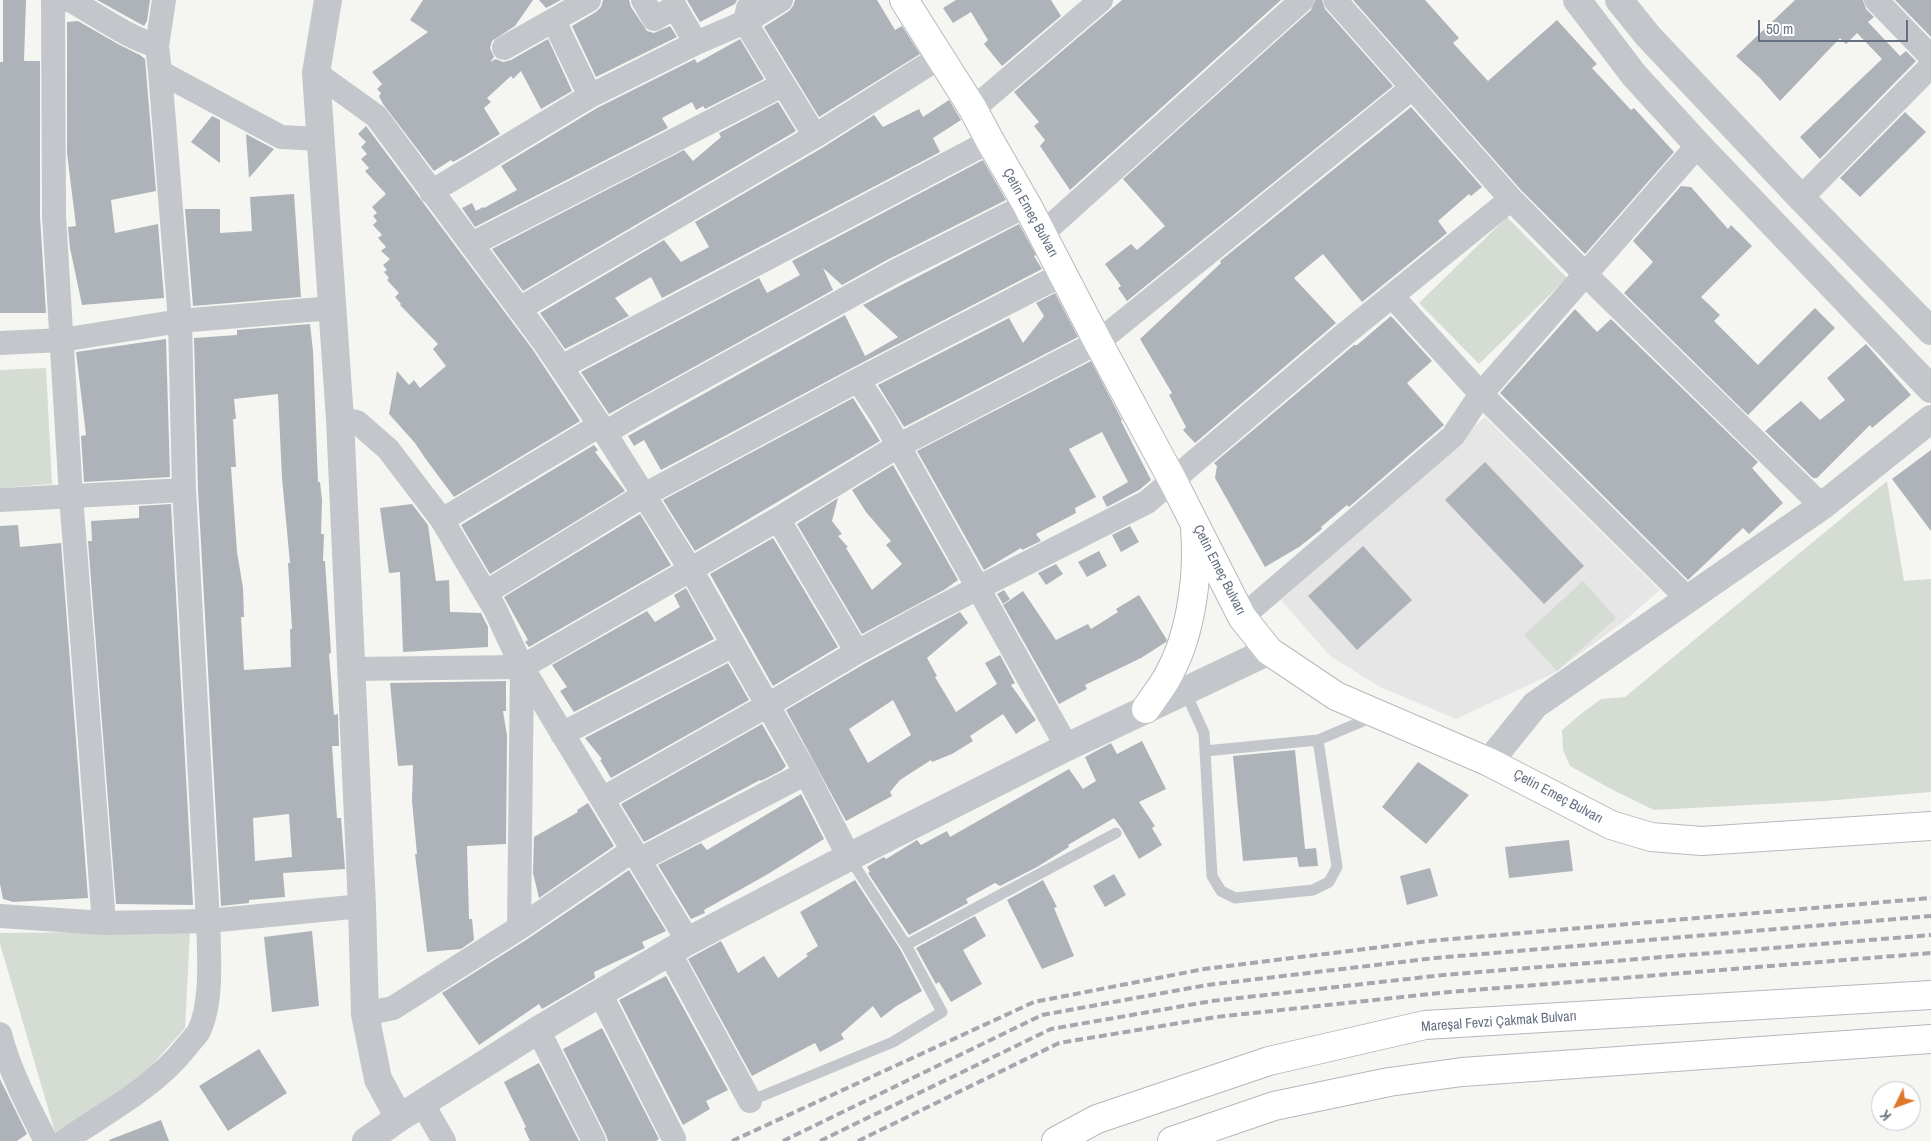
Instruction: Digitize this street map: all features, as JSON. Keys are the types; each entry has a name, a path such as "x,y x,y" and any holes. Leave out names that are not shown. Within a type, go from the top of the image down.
{"main road":[{"name":"Çetin Emeç Bulvarı","path":"904,0 973,108 1043,233 1098,342 1174,481 1242,617 1269,651 1336,696 1489,762 1611,825 1651,837 1702,841 1931,826"},
{"path":"1146,709 1172,670 1184,634 1194,586 1197,553 1194,521"},
{"name":"Mareşal Fevzi Çakmak Bulvarı","path":"1056,1141 1097,1119 1269,1061 1425,1025 1931,995"},
{"path":"1172,1141 1274,1106 1389,1082 1462,1072 1931,1040"}],"street":[{"path":"53,0 54,216 71,496 104,923"},
{"path":"67,0 121,29 136,40 156,46"},
{"path":"64,1141 139,1092 177,1060 199,1031 209,978 208,921 184,490 180,322 160,72 156,46 164,0"},
{"path":"328,0 316,73 340,419 362,906 365,1014 378,1079 399,1118"},
{"path":"504,48 589,0"},
{"path":"643,0 654,19 675,7 696,43"},
{"path":"431,192 590,96 696,43 747,11 782,0"},
{"path":"973,108 1101,0"},
{"path":"1043,233 1302,0"},
{"path":"1335,0 1511,199 1822,506"},
{"path":"1577,0 1634,75 1698,145 1931,389"},
{"path":"1619,0 1648,36 1801,198 1931,331"},
{"path":"1876,0 1931,57"},
{"path":"747,11 782,85 815,136"},
{"path":"554,21 590,96"},
{"path":"519,309 815,136 940,57"},
{"path":"1801,198 1931,66"},
{"path":"160,72 281,137 321,139"},
{"path":"316,73 376,116 561,367 691,570 806,773 849,857"},
{"path":"472,244 782,85"},
{"path":"352,669 522,666 691,570 898,446 1098,342 1412,88"},
{"path":"561,367 990,141"},
{"path":"1242,617 1453,436 1481,394 1698,145"},
{"path":"602,799 857,652 977,588 1147,502 1392,296 1511,199"},
{"path":"442,520 602,429 635,415 894,272 1027,205"},
{"path":"485,593 644,496 858,380 1063,274"},
{"path":"1392,296 1481,394 1688,599"},
{"path":"0,343 62,340 180,322 332,308"},
{"path":"858,380 883,418 1067,747"},
{"path":"340,419 357,422 388,449 442,520 495,609 522,666 636,855 750,1101"},
{"path":"1489,762 1536,705 1822,506 1931,420"},
{"path":"0,500 184,490"},
{"path":"778,519 857,652"},
{"path":"562,734 733,645"},
{"path":"366,1141 422,1103 538,1030 678,946 1067,747 1269,651"},
{"path":"519,928 522,666"},
{"path":"365,1014 393,1008 636,855 806,773"},
{"path":"0,916 104,923 208,921 362,906"},
{"path":"600,993 674,1139"},
{"path":"538,1030 594,1141"},
{"path":"0,1034 6,1056 21,1092 46,1141"},
{"path":"422,1103 444,1141"}],"lane":[{"path":"1185,691 1204,733 1212,876 1221,891 1235,898 1313,890 1322,887 1334,875 1337,867 1318,740"},
{"path":"1205,751 1318,740 1378,715"},
{"path":"906,945 1116,833"},
{"path":"750,1101 893,1042 942,1012 906,945 849,857"}],"shaded area":[{"path":"1507,217 1567,278 1479,364 1419,303"},
{"path":"46,368 52,484 0,488 0,370"},
{"path":"1485,417 1660,590 1622,623 1554,673 1456,719 1380,687 1330,656 1281,600"},
{"path":"1887,481 1904,581 1931,579 1931,792 1825,801 1654,810 1570,766 1563,750 1562,730 1601,699 1625,697"},
{"path":"1583,581 1616,618 1557,671 1524,635"},
{"path":"190,931 185,1028 138,1081 55,1132 0,944 0,933"}],"building":[{"path":"3,0 26,0 24,61 40,61 40,216 46,313 0,313 0,62 3,62"},
{"path":"97,0 150,0 147,21 144,26"},
{"path":"423,0 533,0 515,26 492,41 490,48 494,57 490,62 496,59 503,62 511,60 548,39 572,91 541,109 521,71 513,79 511,76 487,98 491,102 484,108 500,134 464,156 453,162 451,160 434,171 383,104 379,96 381,93 377,89 382,84 372,72 428,32 410,20"},
{"path":"539,0 561,0 546,8"},
{"path":"603,0 629,0 631,7 647,31 654,33 670,26 677,37 596,77 572,26 596,12 601,7"},
{"path":"687,0 737,0 735,4 700,22"},
{"path":"795,0 877,0 895,30 902,26 920,54 819,117 764,27 789,11"},
{"path":"956,0 1051,0 1061,16 1002,66 984,44 988,40 971,12 953,23 943,8"},
{"path":"1122,0 1281,0 1070,190 1040,146 1045,140 1034,126 1039,122 1014,92"},
{"path":"1315,0 1322,0 1325,9 1393,86 1127,301 1118,288 1121,286 1105,264 1131,244 1137,250 1165,226 1123,179 1311,10"},
{"path":"1353,0 1425,0 1459,38 1453,43 1488,81 1557,20 1597,64 1592,68 1631,110 1634,108 1674,152 1585,254 1521,190"},
{"path":"1795,0 1863,0 1866,9 1874,17 1868,22 1900,56 1906,51 1916,61 1820,159 1800,137 1882,59 1857,33 1846,44 1840,38 1780,101 1760,78 1736,56"},
{"path":"1895,0 1931,0 1931,37"},
{"path":"78,21 145,59 156,191 111,200 115,233 158,224 164,298 82,305 70,248 68,227 76,226 67,153 67,22"},
{"path":"740,39 764,79 705,109 703,106 696,110 692,102 662,118 668,128 475,227 462,208 472,203 476,211 517,190 501,166 597,108 695,59 697,63"},
{"path":"949,100 961,120 933,138 940,152 662,298 651,277 615,298 629,316 565,349 540,313 664,240 681,262 709,247 695,222 822,148 874,115 883,127 919,109 923,117"},
{"path":"778,102 796,131 523,291 492,249 684,150 693,161 721,137 719,133"},
{"path":"1411,107 1482,187 1471,196 1469,194 1438,221 1447,233 1362,302 1323,254 1294,278 1336,323 1195,443 1183,430 1186,427 1169,395 1172,393 1140,339 1221,263 1220,261"},
{"path":"1905,112 1926,132 1860,197 1840,178"},
{"path":"212,116 220,120 220,163 191,142"},
{"path":"366,126 533,350 580,421 454,497 415,443 389,414 397,371 409,385 414,380 420,388 446,366 433,349 438,344 400,305 395,297 399,293 387,280 389,278 384,272 387,270 383,265 390,259 381,251 386,247 378,238 382,235 373,225 377,221 373,216 377,213 372,207 386,194 365,171 369,168 361,159 367,154 361,147 366,142 358,134"},
{"path":"246,134 274,149 249,178"},
{"path":"983,160 1006,200 842,285 823,268 833,290 609,414 581,372 759,278 767,293 800,275 792,261"},
{"path":"1681,186 1691,187 1728,229 1731,225 1752,246 1701,297 1720,315 1714,321 1758,365 1815,308 1835,328 1748,415 1624,293 1653,262 1633,241"},
{"path":"294,194 301,297 193,306 185,209 220,209 220,233 252,231 250,197"},
{"path":"1019,224 1042,269 661,470 644,440 634,446 628,436 845,315 865,356 898,337 863,305"},
{"path":"1055,293 1078,337 904,427 878,385 1009,318 1023,343 1044,316 1036,303"},
{"path":"1575,309 1597,332 1611,319 1758,462 1752,468 1783,503 1749,534 1743,528 1688,580 1500,393"},
{"path":"1391,316 1432,361 1407,383 1444,425 1349,507 1347,505 1321,527 1322,529 1299,547 1265,567 1215,478 1217,466 1214,463"},
{"path":"310,324 313,351 318,482 320,482 322,500 321,534 324,534 323,561 325,561 331,653 329,654 334,715 338,714 339,746 332,746 337,818 341,818 345,869 283,873 285,897 249,900 249,903 221,906 198,489 194,338 237,335 237,330","holes":["278,394 282,478 290,563 288,563 292,629 290,629 291,667 244,670 241,617 244,617 243,588 237,552 231,467 236,467 233,419 236,419 234,399","289,814 292,857 255,861 253,818"]},
{"path":"166,339 170,477 84,482 81,436 86,435 76,352"},
{"path":"1866,344 1911,395 1872,428 1870,425 1817,478 1813,478 1765,431 1801,401 1820,420 1845,400 1827,378"},
{"path":"1091,361 1151,480 1139,490 1107,507 1102,497 1128,482 1102,432 1069,449 1096,497 1075,508 1076,513 1036,534 1041,541 1022,550 1021,548 984,570 917,451"},
{"path":"853,398 880,441 695,551 663,500"},
{"path":"594,445 598,450 595,452 625,491 490,574 461,525"},
{"path":"1931,450 1931,531 1892,479"},
{"path":"1485,462 1584,566 1544,604 1445,500"},
{"path":"893,465 958,580 944,590 862,634 797,524 838,498 832,521 842,534 838,536 848,547 846,548 872,590 902,564 886,545 891,541 866,512 852,490"},
{"path":"171,504 193,905 116,904 88,541 92,541 91,521 139,518 139,506"},
{"path":"412,504 428,525 436,581 449,580 450,612 481,613 488,627 488,647 403,652 400,572 389,573 380,508"},
{"path":"640,514 671,565 529,647 525,642 528,640 504,597"},
{"path":"18,525 20,547 61,543 88,898 13,902 3,899 0,884 0,526"},
{"path":"1130,526 1139,542 1121,552 1112,535"},
{"path":"773,538 838,647 773,686 710,574"},
{"path":"1363,546 1412,600 1357,650 1308,596"},
{"path":"1099,551 1107,566 1087,577 1078,562"},
{"path":"1056,564 1063,574 1046,585 1038,573"},
{"path":"686,588 714,639 574,712 560,691 567,687 552,665 647,611 655,622 680,607 674,595"},
{"path":"1004,590 1010,599 1003,604 997,594"},
{"path":"1023,591 1056,640 1088,624 1091,629 1118,612 1116,609 1139,595 1167,640 1141,658 1085,685 1087,689 1059,704 1003,605"},
{"path":"960,612 968,623 927,658 937,676 935,677 956,712 997,684 985,663 1000,655 1015,683 1011,685 1036,720 1016,734 1003,714 970,736 973,741 952,754 932,762 931,760 900,780 890,792 892,796 846,821 786,710 864,664","holes":["893,700 911,735 868,763 849,729"]},
{"path":"728,663 749,700 611,778 600,760 602,759 585,738"},
{"path":"506,681 506,711 503,711 507,736 506,844 467,846 469,919 472,919 474,940 461,949 427,952 415,854 417,854 412,801 413,765 398,766 390,683"},
{"path":"762,724 786,766 782,770 644,842 621,804"},
{"path":"1142,741 1166,789 1139,802 1155,826 1152,828 1162,845 1139,859 1114,818 1068,845 1069,847 1037,867 1000,886 995,883 966,899 968,903 909,935 868,873 870,872 867,867 880,859 884,857 886,859 917,840 921,845 947,831 950,837 1069,769 1083,789 1096,781 1085,757 1111,743 1117,754"},
{"path":"1295,750 1305,849 1316,848 1318,866 1299,867 1297,857 1243,861 1233,756"},
{"path":"1418,762 1469,795 1426,844 1382,807"},
{"path":"801,794 824,839 768,874 704,910 705,913 691,919 658,865 701,843 707,850"},
{"path":"588,803 614,846 539,898 533,873 534,837 578,812 577,810"},
{"path":"1569,840 1573,871 1509,878 1505,847"},
{"path":"1430,868 1438,896 1407,905 1400,876"},
{"path":"629,870 666,931 642,942 645,948 594,972 595,978 542,1009 539,1004 479,1045 442,993 526,940"},
{"path":"1114,874 1126,895 1105,907 1093,886"},
{"path":"855,880 900,949 922,991 881,1018 873,1006 841,1034 844,1039 820,1052 815,1043 752,1076 688,959 721,941 738,973 764,956 778,978 808,956 806,954 818,946 800,912"},
{"path":"1043,880 1057,907 1054,908 1074,956 1042,969 1007,900"},
{"path":"975,916 986,936 963,950 982,984 951,1002 939,982 936,984 916,948"},
{"path":"312,931 319,1006 272,1012 264,937"},
{"path":"666,976 728,1090 706,1101 710,1109 683,1125 619,1000"},
{"path":"602,1028 659,1139 656,1141 608,1141 563,1049"},
{"path":"259,1049 287,1093 228,1131 199,1086"},
{"path":"539,1063 579,1141 530,1141 524,1128 526,1127 504,1082"},
{"path":"0,1079 27,1134 17,1141 0,1141"},
{"path":"161,1120 169,1141 109,1141 109,1140"}],"railway":[{"path":"732,1141 1034,1002 1204,969 1429,941 1931,898"},
{"path":"783,1141 1042,1015 1207,985 1435,958 1931,916"},
{"path":"820,1141 1051,1029 1212,1001 1443,975 1931,935"},
{"path":"858,1141 1059,1043 1216,1017 1449,992 1931,953"}]}
